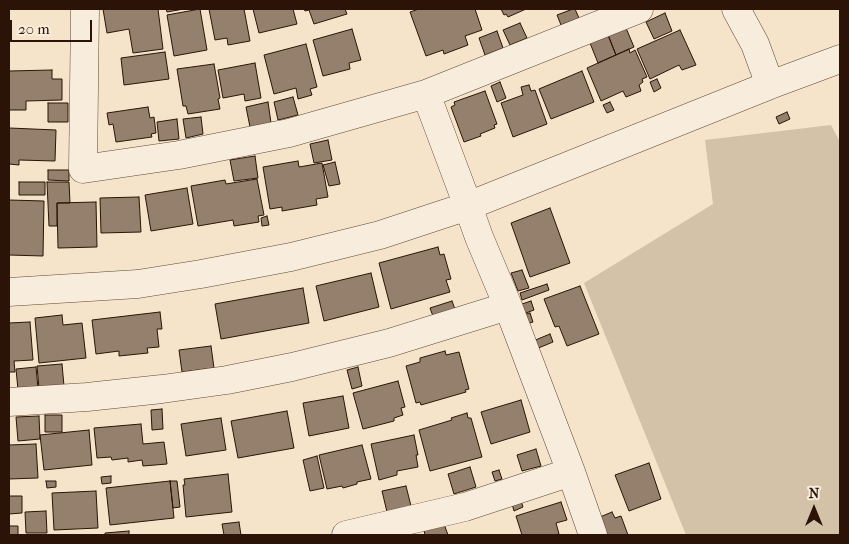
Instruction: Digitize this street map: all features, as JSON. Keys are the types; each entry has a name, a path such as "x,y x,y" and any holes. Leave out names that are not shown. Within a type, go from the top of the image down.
{"street":[{"path":"85,9 83,169 179,155 290,133 426,94 639,9"},
{"path":"736,9 755,44 770,85"},
{"path":"9,292 138,284 291,257 380,235 468,206 770,85 840,59"},
{"path":"426,94 479,237 508,306 571,472 593,535"},
{"path":"9,402 87,397 227,380 292,367 389,343 508,306"},
{"path":"346,535 465,506 571,472"}],"shaded area":[{"path":"831,125 840,142 840,535 686,535 584,283 713,204 705,140"}],"building":[{"path":"103,9 158,9 163,49 133,53 129,29 107,33"},
{"path":"166,9 184,9 167,12"},
{"path":"200,9 207,50 174,56 167,15"},
{"path":"209,9 244,9 250,41 228,45 227,38 215,40"},
{"path":"253,9 293,9 297,24 259,33"},
{"path":"304,9 345,9 347,14 314,24 309,10 305,11"},
{"path":"419,9 475,9 482,30 465,36 468,45 444,54 443,50 426,56 410,12"},
{"path":"501,9 526,9 508,17 506,14 504,15"},
{"path":"575,9 579,18 561,25 557,15"},
{"path":"665,13 672,31 654,39 646,22"},
{"path":"520,23 527,38 510,45 503,30"},
{"path":"626,28 634,47 616,55 608,35"},
{"path":"352,29 361,60 349,63 350,69 323,76 313,40"},
{"path":"680,30 696,65 682,70 679,65 650,79 637,49"},
{"path":"497,31 503,48 485,55 479,38"},
{"path":"608,35 616,55 598,63 590,43"},
{"path":"306,44 317,87 310,89 312,95 298,99 296,88 274,94 264,55"},
{"path":"629,49 630,53 635,50 647,77 642,79 643,82 639,85 641,91 626,97 623,91 601,101 587,68"},
{"path":"165,52 169,79 124,85 121,58"},
{"path":"255,63 261,98 245,101 244,94 223,98 218,70"},
{"path":"214,64 220,109 188,114 186,106 183,106 177,69"},
{"path":"52,70 52,79 62,79 62,100 26,101 26,110 9,110 9,71"},
{"path":"582,71 594,102 551,119 539,89"},
{"path":"657,79 661,88 654,92 650,82"},
{"path":"500,82 506,98 497,102 491,86"},
{"path":"529,85 531,91 535,90 547,124 513,137 501,103 523,95 521,87"},
{"path":"485,91 497,124 494,125 495,128 480,134 481,136 464,142 451,107 455,105 454,102"},
{"path":"293,97 298,115 278,120 274,102"},
{"path":"268,102 271,123 250,127 246,107"},
{"path":"610,102 614,110 607,113 603,105"},
{"path":"48,103 68,103 68,122 48,122"},
{"path":"148,107 150,118 154,117 156,133 151,134 152,137 116,142 113,124 109,125 107,113"},
{"path":"787,112 790,119 779,124 776,117"},
{"path":"201,117 203,134 186,138 183,119"},
{"path":"177,119 179,139 159,141 157,122"},
{"path":"9,128 56,130 55,161 19,160 19,165 9,164"},
{"path":"328,140 332,160 314,163 310,144"},
{"path":"255,156 258,178 234,181 230,160"},
{"path":"298,161 299,167 322,163 328,197 316,199 317,205 282,211 282,207 270,209 263,167"},
{"path":"335,162 340,184 329,186 323,165"},
{"path":"48,170 69,170 69,181 48,180"},
{"path":"257,179 264,215 258,216 259,222 234,226 233,220 198,226 191,186 225,180 226,184"},
{"path":"19,182 45,182 45,195 19,195"},
{"path":"47,182 69,182 70,203 57,203 57,226 49,226"},
{"path":"187,188 193,224 151,231 145,195"},
{"path":"139,197 141,232 101,233 100,198"},
{"path":"9,200 44,201 43,256 9,255"},
{"path":"96,202 97,247 58,248 57,203"},
{"path":"550,208 570,263 530,277 511,223"},
{"path":"267,216 269,225 262,226 261,218"},
{"path":"438,247 440,255 444,254 451,279 446,280 450,292 391,309 379,263"},
{"path":"522,270 529,288 518,291 511,273"},
{"path":"371,273 379,307 324,321 316,286"},
{"path":"547,284 549,290 522,300 520,293"},
{"path":"580,286 599,334 567,346 559,326 555,327 544,299"},
{"path":"303,288 309,323 221,339 215,304"},
{"path":"452,301 456,312 434,319 430,308"},
{"path":"531,301 534,310 523,314 519,305"},
{"path":"160,312 162,329 157,329 159,347 147,348 148,353 119,356 119,351 96,354 92,320"},
{"path":"530,313 533,322 526,324 523,315"},
{"path":"62,315 63,325 82,323 86,358 39,363 35,318"},
{"path":"30,322 33,360 14,361 15,372 9,372 9,323"},
{"path":"550,334 553,342 536,349 533,341"},
{"path":"211,346 214,368 182,372 179,350"},
{"path":"445,351 446,355 459,352 469,389 465,390 466,392 421,405 420,402 416,403 406,366 420,362 420,358"},
{"path":"62,364 64,386 39,388 37,366"},
{"path":"36,367 38,389 18,390 16,369"},
{"path":"358,367 362,386 352,389 347,370"},
{"path":"398,381 405,407 401,408 403,415 394,418 394,421 363,429 353,393"},
{"path":"343,396 349,428 309,436 303,403"},
{"path":"521,400 530,432 491,444 481,412"},
{"path":"162,409 163,429 152,430 151,410"},
{"path":"287,411 294,448 238,458 231,421"},
{"path":"467,413 468,418 471,418 482,457 430,471 419,430 452,420 451,418"},
{"path":"45,415 62,415 62,432 45,432"},
{"path":"39,416 40,439 18,441 16,417"},
{"path":"221,418 226,450 186,456 181,424"},
{"path":"141,424 143,444 164,442 167,464 143,466 142,460 128,462 128,458 112,460 111,457 97,458 94,428"},
{"path":"89,430 92,465 44,470 40,435"},
{"path":"414,435 418,467 397,471 397,475 379,480 371,444"},
{"path":"36,444 38,478 9,479 9,445"},
{"path":"362,445 371,479 343,488 342,486 327,489 319,455"},
{"path":"536,449 541,466 522,471 517,455"},
{"path":"317,456 324,488 310,491 303,460"},
{"path":"649,463 661,499 629,511 615,475"},
{"path":"470,467 476,487 454,494 448,474"},
{"path":"499,470 502,479 495,481 492,472"},
{"path":"228,474 232,512 186,517 184,479"},
{"path":"111,476 111,483 102,484 101,477"},
{"path":"46,481 56,481 56,487 47,488"},
{"path":"170,481 174,518 110,525 106,488"},
{"path":"170,481 177,481 180,507 173,508"},
{"path":"406,486 411,506 387,512 382,491"},
{"path":"96,491 98,528 54,530 52,493"},
{"path":"9,496 22,496 22,513 9,514"},
{"path":"521,501 523,507 514,511 512,504"},
{"path":"561,502 567,520 556,523 559,534 522,535 516,516"},
{"path":"46,511 47,533 26,533 25,512"},
{"path":"612,512 615,518 621,516 628,535 607,535 600,517"},
{"path":"239,522 241,535 224,535 222,524"},
{"path":"444,524 448,535 425,535 424,530"},
{"path":"9,526 18,526 18,535 9,535"},
{"path":"129,531 129,535 105,535 105,533"}]}
